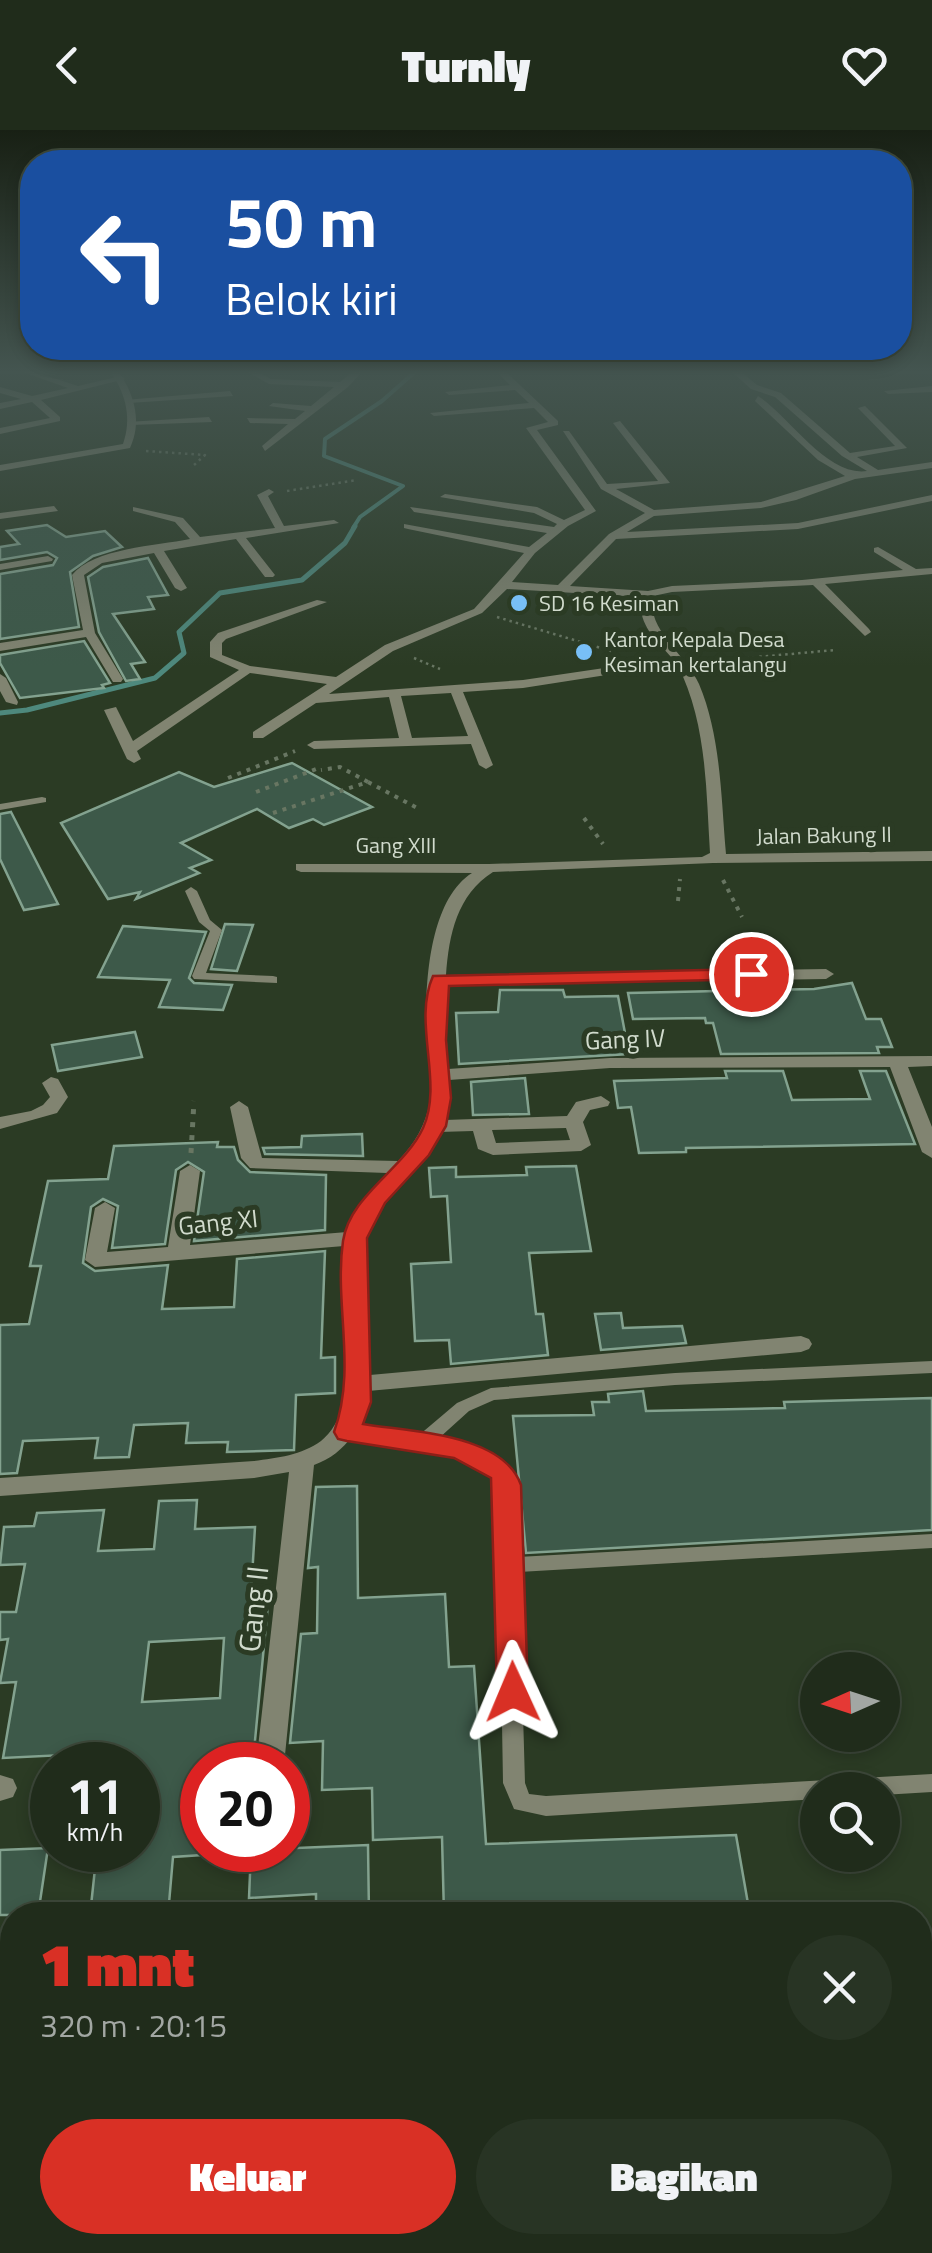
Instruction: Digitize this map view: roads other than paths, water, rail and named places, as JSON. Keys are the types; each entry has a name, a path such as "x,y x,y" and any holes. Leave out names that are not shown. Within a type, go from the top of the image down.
{"street":[{"path":"258,735 390,648 478,611 532,550 590,511 560,469"},
{"path":"591,469 604,487 652,513"},
{"path":"604,487 665,483 654,469"},
{"path":"840,469 852,476"},
{"path":"870,469 875,472"},
{"path":"561,588 613,536 652,513 770,503 852,476 899,469"},
{"path":"269,492 262,495 280,528"},
{"path":"446,497 537,510 561,527"},
{"path":"613,536 798,526 932,498"},
{"path":"0,516 54,508"},
{"path":"137,509 174,517 197,541"},
{"path":"414,509 561,527"},
{"path":"117,679 89,633 80,570 118,554 334,522"},
{"path":"408,526 532,550"},
{"path":"238,535 269,575"},
{"path":"157,548 181,588"},
{"path":"878,550 924,574"},
{"path":"0,566 48,560"},
{"path":"504,585 648,594 924,574"},
{"path":"816,582 865,632"},
{"path":"648,594 647,614 654,631 682,662 707,736 715,859"},
{"path":"321,602 218,639 216,659 248,669 336,681"},
{"path":"0,647 89,633"},
{"path":"311,699 485,687 682,662"},
{"path":"111,710 132,755 248,669"},
{"path":"0,678 12,702"},
{"path":"455,688 486,765"},
{"path":"394,693 407,742"},
{"path":"314,744 477,740"},
{"name":"Jalan Bakung II","path":"617,863 932,856"},
{"name":"Gang XIII","path":"301,867 490,868 617,863"},
{"path":"0,1486 302,1460 347,1432 358,1402 355,1238 376,1200 435,1126 440,1075 436,1040 440,980 451,907 472,877 490,868"},
{"path":"440,980 826,974"},
{"path":"896,1059 932,1152"},
{"name":"Gang IV","path":"440,1075 610,1063 932,1061"},
{"path":"0,1123 50,1109 59,1098 51,1083"},
{"path":"435,1126 482,1124 485,1145 510,1148 581,1144 573,1122 583,1106 602,1102"},
{"path":"240,1107 251,1158 258,1164 406,1167"},
{"path":"178,1253 190,1171"},
{"name":"Gang XI","path":"105,1208 94,1253 98,1260 355,1238"},
{"path":"357,1384 801,1344"},
{"name":"Gang II","path":"272,1742 302,1460"}],"lane":[{"path":"0,808 42,800"},
{"path":"191,890 204,922 216,930 198,976 272,980"},
{"path":"424,1441 463,1406 491,1394 675,1379 932,1368"},
{"path":"347,1432 460,1449 503,1472 508,1485 514,1783 522,1802 546,1806 932,1782"},
{"path":"508,1564 932,1540"}],"waterway":[{"path":"353,528 360,517 403,486 358,469"},
{"path":"0,713 27,710 155,678 184,653 179,632 220,593 302,580 345,543 355,526"}],"place":[{"name":"SD 16 Kesiman","path":"519,603"},
{"name":"Kantor Kepala Desa Kesiman kertalangu","path":"584,652"}]}
